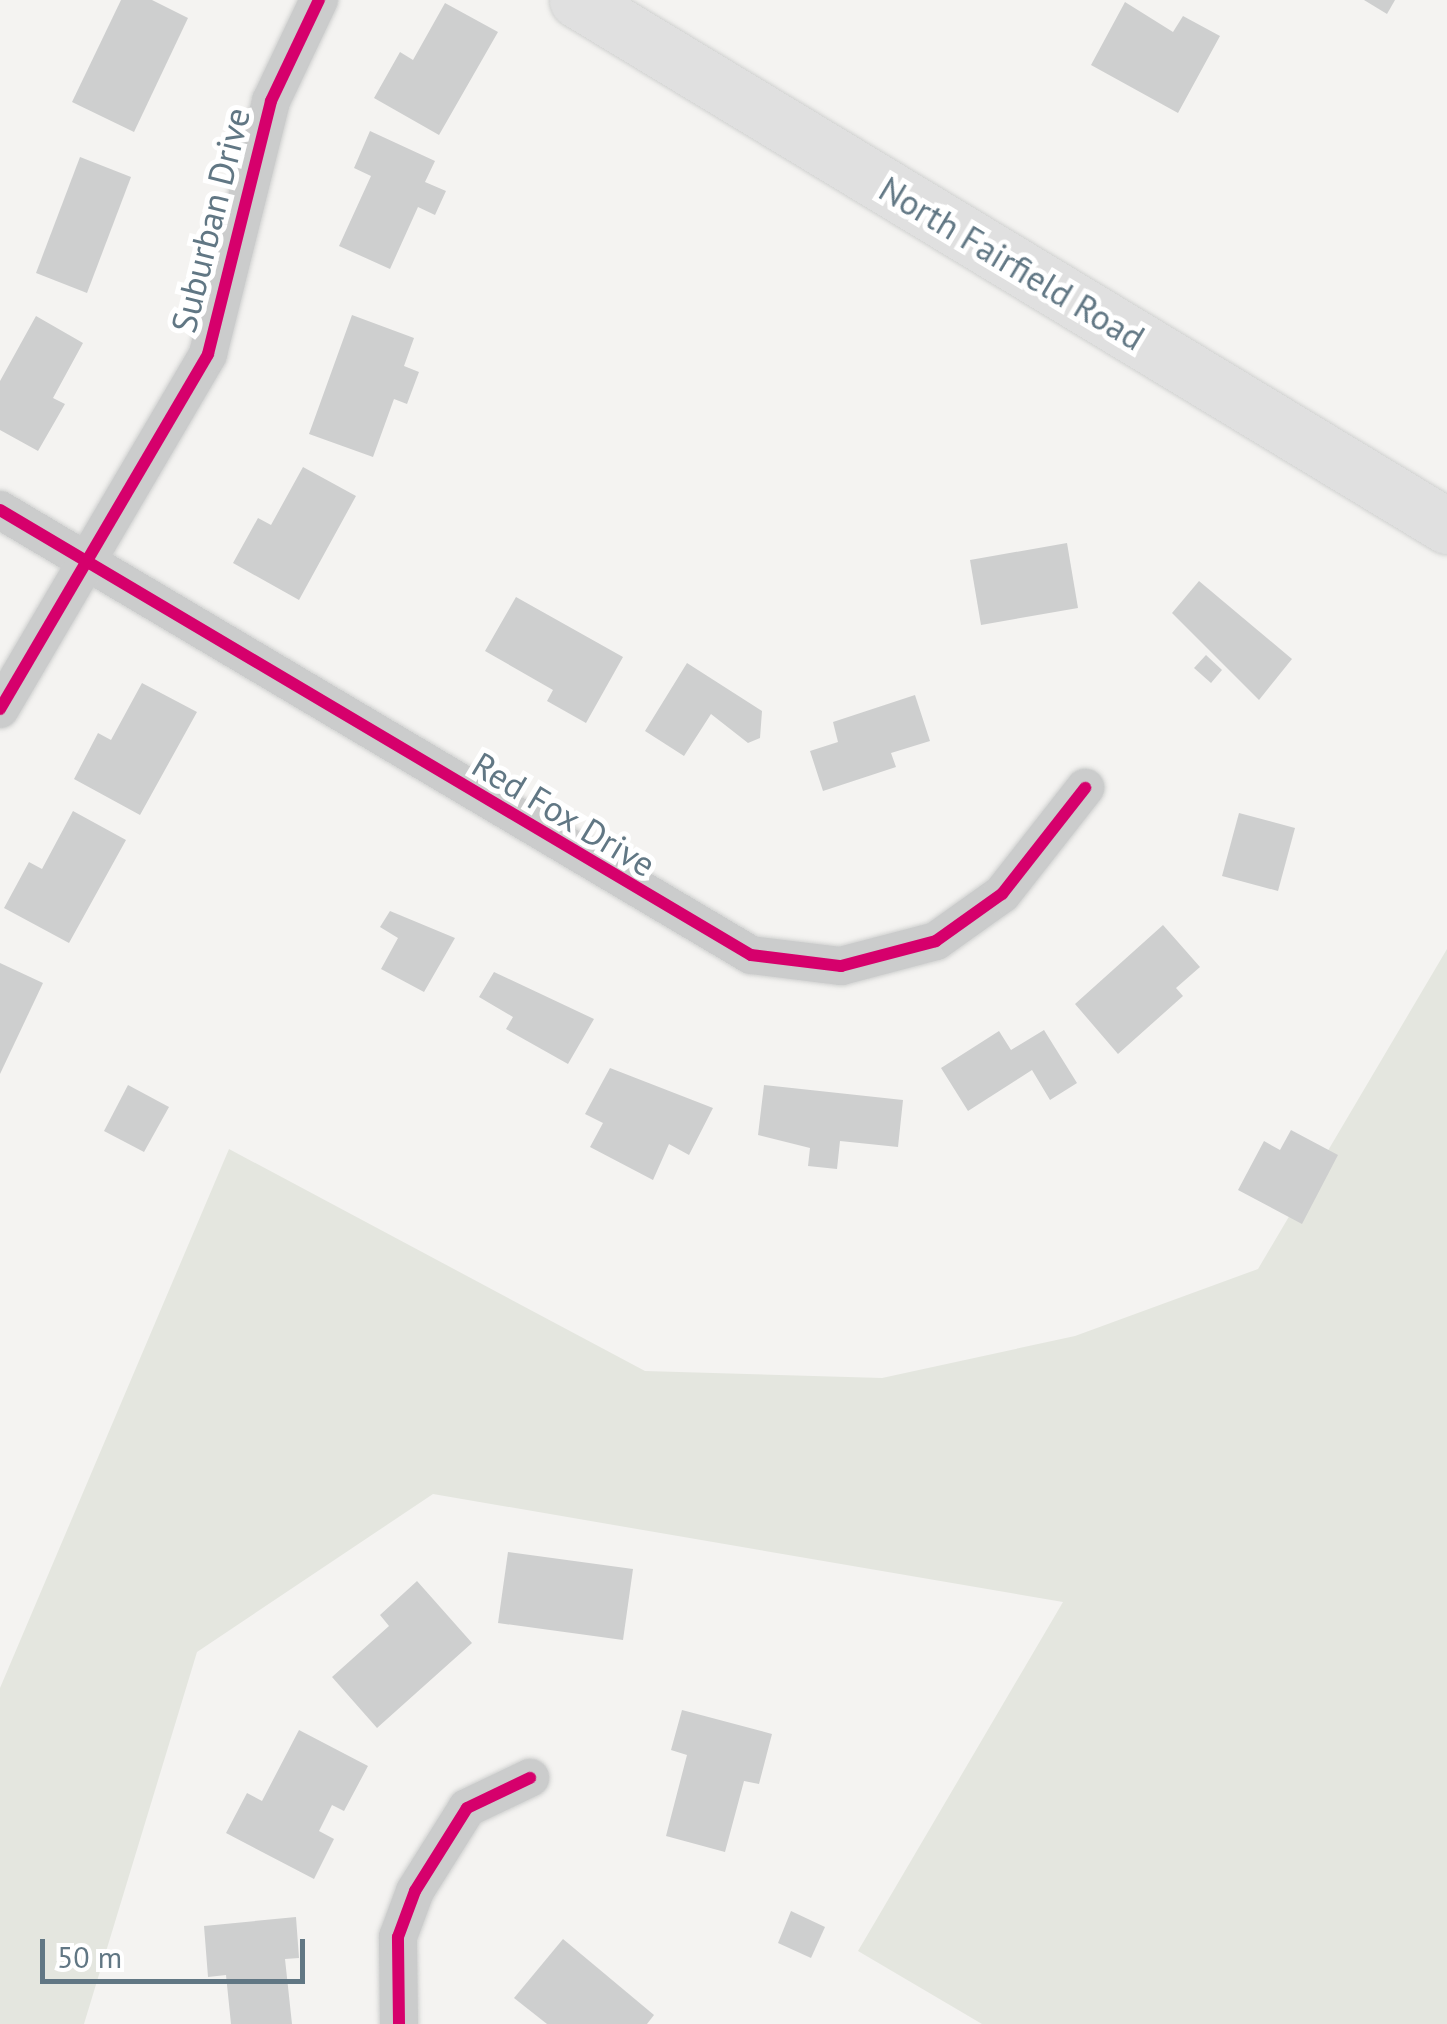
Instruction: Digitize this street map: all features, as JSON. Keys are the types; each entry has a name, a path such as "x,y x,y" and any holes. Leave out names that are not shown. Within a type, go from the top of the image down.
{"main road":[{"name":"North Fairfield Road","path":"577,0 1447,526"}],"street":[{"name":"Suburban Drive","path":"0,710 90,565 208,354 270,101 319,0"},
{"name":"Red Fox Drive","path":"0,510 752,955 841,966 936,940 1002,894 1084,788"},
{"path":"399,2024 396,1950 415,1891 467,1808 530,1778"}],"shaded area":[{"path":"1447,949 1447,2024 982,2024 858,1951 1063,1602 433,1494 197,1652 84,2024 0,2024 0,1688 229,1149 645,1371 882,1378 1075,1336 1258,1269"}],"building":[{"path":"121,0 152,0 188,18 134,132 72,102"},
{"path":"1364,0 1395,0 1387,14"},
{"path":"1125,2 1173,32 1183,16 1220,36 1178,113 1091,65"},
{"path":"445,3 498,32 439,135 374,98 400,52 413,60"},
{"path":"370,131 435,161 425,182 446,191 435,215 418,207 390,269 339,246 371,176 354,168"},
{"path":"80,157 131,177 87,293 36,273"},
{"path":"352,315 414,338 404,366 419,372 407,404 394,399 373,457 309,434"},
{"path":"36,316 83,343 53,398 65,404 38,451 0,430 0,381"},
{"path":"303,467 356,496 299,600 233,563 258,518 271,525"},
{"path":"1067,543 1078,608 981,625 970,560"},
{"path":"1199,581 1292,659 1259,700 1172,613"},
{"path":"516,597 623,657 586,723 547,701 553,690 485,651"},
{"path":"1206,655 1222,670 1211,683 1194,668"},
{"path":"687,663 762,711 760,738 748,743 711,714 684,756 645,731"},
{"path":"142,683 197,712 140,815 74,779 98,733 111,740"},
{"path":"915,695 930,741 891,753 896,767 823,791 810,751 838,742 833,722"},
{"path":"73,811 126,840 69,943 4,908 29,862 42,869"},
{"path":"1239,813 1295,828 1278,891 1222,876"},
{"path":"390,911 455,938 424,992 381,969 398,938 380,927"},
{"path":"1163,925 1200,967 1176,988 1183,996 1118,1054 1075,1004"},
{"path":"0,963 43,983 0,1074"},
{"path":"494,972 594,1019 568,1064 506,1029 513,1017 479,997"},
{"path":"1044,1030 1077,1083 1050,1100 1032,1070 968,1111 941,1068 999,1031 1011,1050"},
{"path":"610,1068 713,1108 689,1155 669,1144 653,1180 590,1147 603,1123 585,1114"},
{"path":"128,1085 169,1107 144,1152 104,1131"},
{"path":"764,1085 903,1100 898,1147 840,1141 837,1169 808,1166 810,1148 758,1135"},
{"path":"1291,1130 1338,1155 1302,1224 1238,1190 1264,1141 1280,1150"},
{"path":"508,1552 633,1569 623,1640 498,1623"},
{"path":"417,1581 472,1643 377,1728 332,1677 389,1626 380,1615"},
{"path":"682,1710 772,1734 759,1784 744,1781 725,1852 666,1836 687,1755 671,1750"},
{"path":"299,1730 368,1766 344,1811 332,1805 319,1831 334,1839 314,1879 226,1833 247,1793 262,1801"},
{"path":"791,1911 825,1927 811,1958 778,1943"},
{"path":"296,1917 299,1958 285,1959 292,2024 231,2024 226,1975 208,1977 204,1926"},
{"path":"563,1939 654,2015 647,2024 547,2024 514,1998"}],"cycle path":[{"path":"0,709 208,354 271,101 319,0"},
{"path":"0,510 751,955 841,966 936,941 1002,894 1085,788"},
{"path":"399,2024 398,1937 415,1891 467,1808 530,1778"}]}
